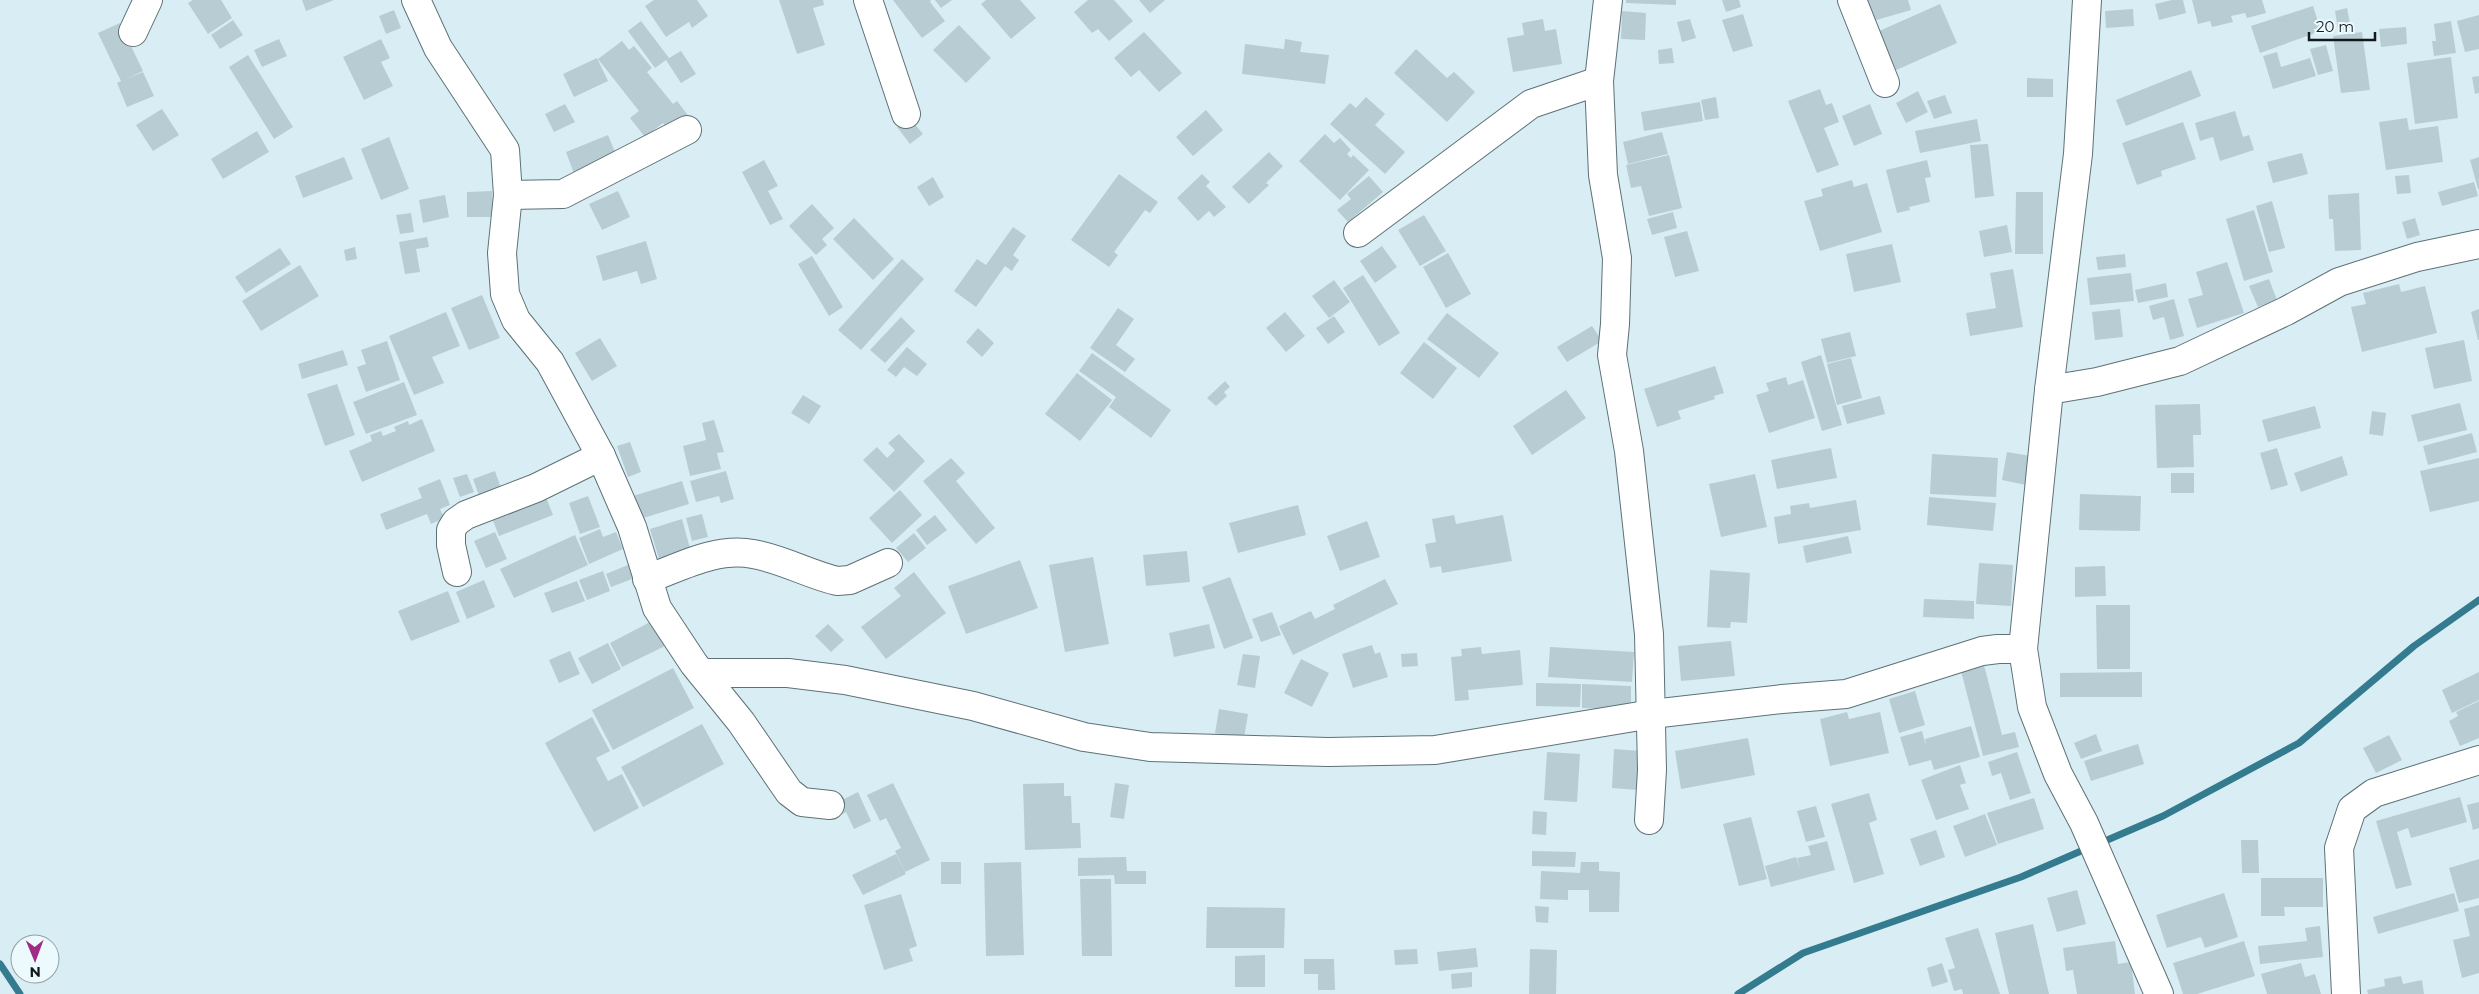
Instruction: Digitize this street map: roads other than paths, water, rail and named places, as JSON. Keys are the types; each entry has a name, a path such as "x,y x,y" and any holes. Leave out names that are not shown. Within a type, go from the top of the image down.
{"street":[{"path":"133,32 148,0"},
{"path":"416,0 438,48 505,150 508,195 502,253 505,294 516,320 550,362 601,456 632,527 657,608 702,673 741,722 789,792 802,802 830,805"},
{"path":"868,0 906,114"},
{"path":"1608,0 1599,81 1603,175 1616,258 1616,324 1612,356 1629,451 1649,634 1652,714 1652,770 1649,820"},
{"path":"1852,0 1885,84"},
{"path":"2087,0 2078,154 2049,390 2023,649 2032,707 2058,774 2084,823 2159,994"},
{"path":"1358,233 1531,104 1599,81"},
{"path":"508,195 563,194 686,130"},
{"path":"2049,390 2098,382 2180,361 2286,311 2340,282 2417,257 2479,244"},
{"path":"458,572 451,545 451,530 456,522 466,515 536,488 601,456"},
{"path":"647,579 710,556 728,552 754,554 837,581 850,580 888,564"},
{"path":"702,673 788,673 845,680 973,706 1084,737 1150,747 1328,752 1435,750 1652,714 1782,698 1846,694 1982,652 1998,649 2023,649"},
{"path":"2346,994 2339,848 2352,809 2374,793 2479,760"}],"waterway":[{"path":"2098,844 2163,816 2299,743 2414,646 2479,600"},
{"path":"1738,994 1803,953 2021,877 2088,848"},
{"path":"0,964 20,994"}]}
